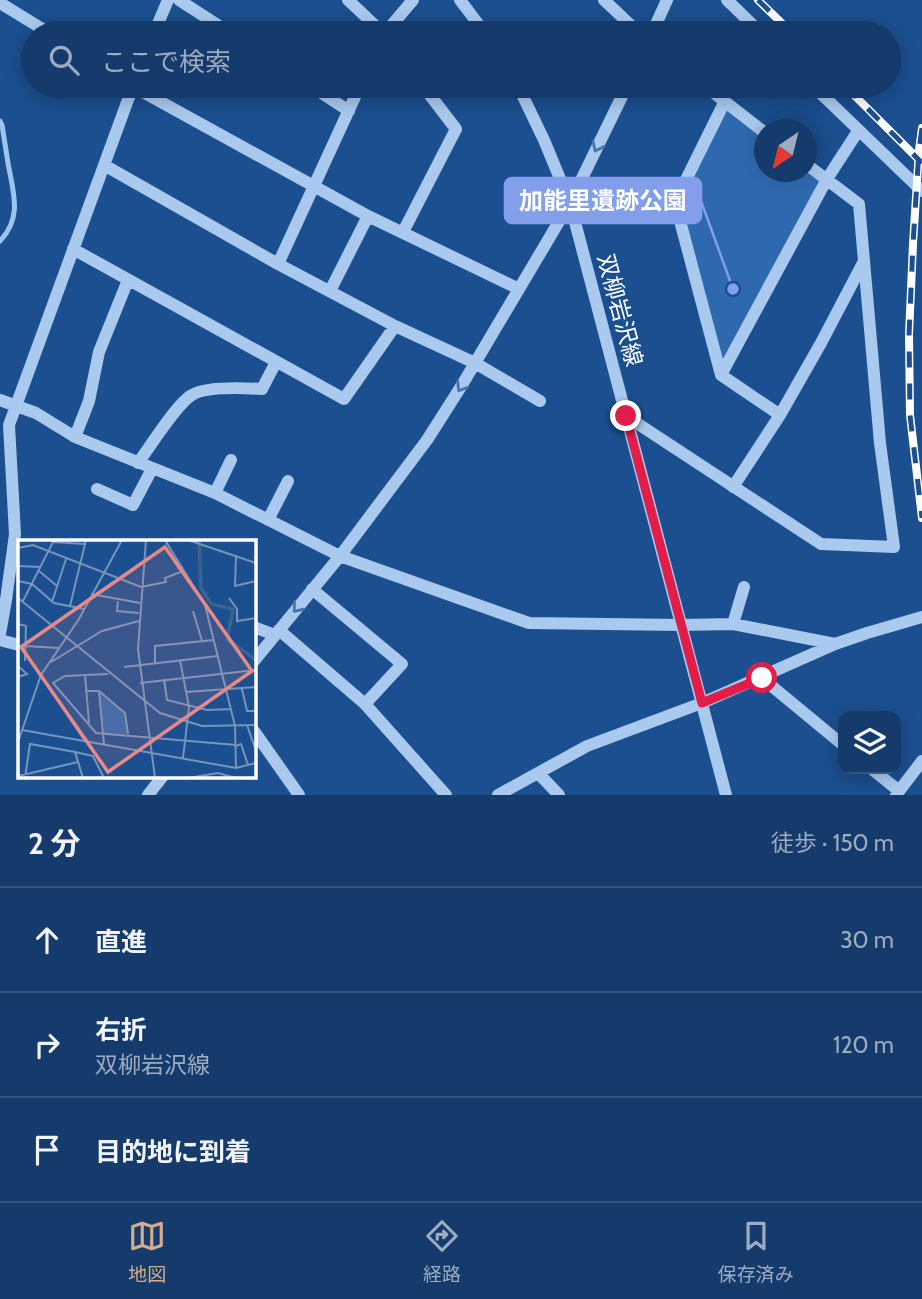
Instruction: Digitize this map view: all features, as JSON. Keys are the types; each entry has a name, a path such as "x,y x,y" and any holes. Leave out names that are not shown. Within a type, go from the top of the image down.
{"street":[{"path":"159,21 168,0"},
{"path":"179,0 211,21"},
{"path":"348,0 371,21"},
{"path":"395,21 413,0"},
{"path":"460,0 476,21"},
{"path":"604,0 626,21"},
{"path":"657,21 667,0"},
{"path":"727,0 749,21"},
{"path":"0,3 29,21"},
{"path":"0,634 6,600 4,580 15,534 9,425 129,98"},
{"path":"154,98 368,216 519,289"},
{"path":"329,98 349,111"},
{"path":"278,264 355,98"},
{"path":"403,232 456,129 432,98"},
{"name":"双柳岩沢線","path":"524,98 570,203 726,795"},
{"path":"256,658 340,556 427,440 570,203 621,98"},
{"path":"721,98 754,123"},
{"path":"825,98 922,191"},
{"path":"725,101 675,202 721,375 780,415"},
{"path":"721,375 827,179 858,131"},
{"path":"104,165 278,264 395,326 475,363 540,401"},
{"path":"626,416 821,544 894,547 874,384 859,204 817,172"},
{"path":"331,291 368,216"},
{"path":"73,249 344,400 395,326"},
{"path":"733,487 780,415 864,261"},
{"path":"75,437 89,401 99,352 128,280"},
{"path":"138,463 183,401 194,393 232,388 262,389 276,362"},
{"path":"0,400 36,413 75,437 215,494 340,556 529,622 733,624 835,644"},
{"path":"215,494 231,460"},
{"path":"97,489 132,505 152,469"},
{"path":"268,520 288,481"},
{"path":"733,624 744,587"},
{"path":"312,589 402,664 365,704"},
{"path":"498,795 587,746 702,703 835,644 867,632 921,620"},
{"path":"256,627 277,632 365,704 446,795"},
{"path":"0,640 18,645"},
{"path":"762,678 838,741"},
{"path":"256,734 299,795"},
{"path":"877,774 897,793 922,761"},
{"path":"538,773 559,795"},
{"path":"148,795 161,778"}],"shaded area":[{"path":"725,101 754,124 754,182 817,182 817,176 827,179 721,375 675,202"}],"waterway":[{"path":"0,121 14,194 12,223 0,241"}],"railway":[{"path":"758,0 780,21"},
{"path":"857,98 922,163"},
{"path":"922,128 909,335 910,415 922,518"}],"place":[{"name":"加能里遺跡公園","path":"733,289"}],"route":[{"path":"626,416 702,703 762,678"}]}
